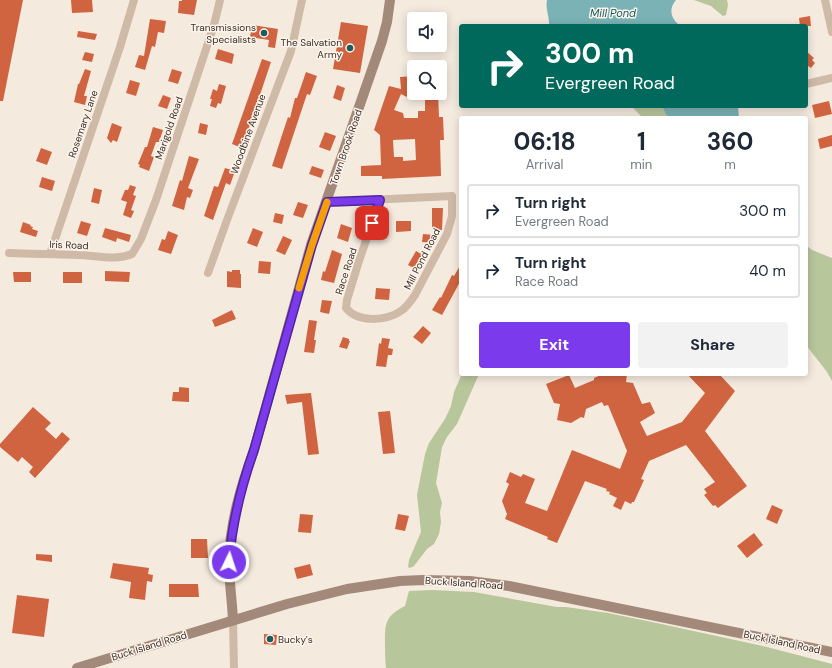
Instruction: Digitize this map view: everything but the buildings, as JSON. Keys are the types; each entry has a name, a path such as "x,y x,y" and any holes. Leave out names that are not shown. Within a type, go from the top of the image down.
{"main road":[{"name":"Town Brook Road","path":"233,620 229,562 232,526 237,505 312,245 382,41 387,22 390,0"},
{"name":"Buck Island Road","path":"76,668 318,595 347,588 400,581 448,580 487,582 832,652"}],"street":[{"name":"Rosemary Lane","path":"50,254 120,47 134,0"},
{"name":"Marigold Road","path":"127,256 136,250 156,200 214,25 220,0"},
{"name":"Woodbine Avenue","path":"208,273 291,51 302,0"},
{"path":"825,0 832,32"},
{"path":"808,84 832,78"},
{"name":"Mill Pond Road","path":"380,200 452,196 452,216 447,234 415,295 409,304 401,311 385,317"},
{"path":"327,202 380,200"},
{"name":"Race Road","path":"380,200 358,264 346,308 351,314 360,317 385,317"},
{"name":"Iris Road","path":"9,253 79,254 115,257 127,256"},
{"name":"Town Brook Road","path":"233,620 234,668"}],"green space":[{"path":"694,0 727,0 728,5 726,15 723,16 711,6"},
{"path":"633,108 663,108 666,115 668,116 641,116"},
{"path":"808,247 812,250 832,258 832,381 808,348"},
{"path":"461,376 478,376 457,424 447,437 442,447 436,483 442,503 439,534 434,544 427,549 414,566 410,568 408,567 409,560 421,532 417,495 425,454 429,443 445,419 451,406 454,392"},
{"path":"432,590 474,592 557,607 608,613 767,647 832,664 832,668 386,668 385,635 388,620 394,613 405,606 409,591"}],"water":[{"name":"Mill Pond","path":"547,0 676,0 671,11 673,18 678,24 549,24"},
{"path":"663,108 738,108 739,116 668,116 666,115"}],"slow traffic":[{"path":"299,288 327,202"}],"place":[{"name":"Transmissions Specialists","path":"264,33"},
{"name":"The Salvation Army","path":"350,48"},
{"name":"Bucky's","path":"270,639"}],"route":[{"path":"229,562 232,526 243,482 254,450 263,413 312,245 327,202 380,200 372,223"}]}
